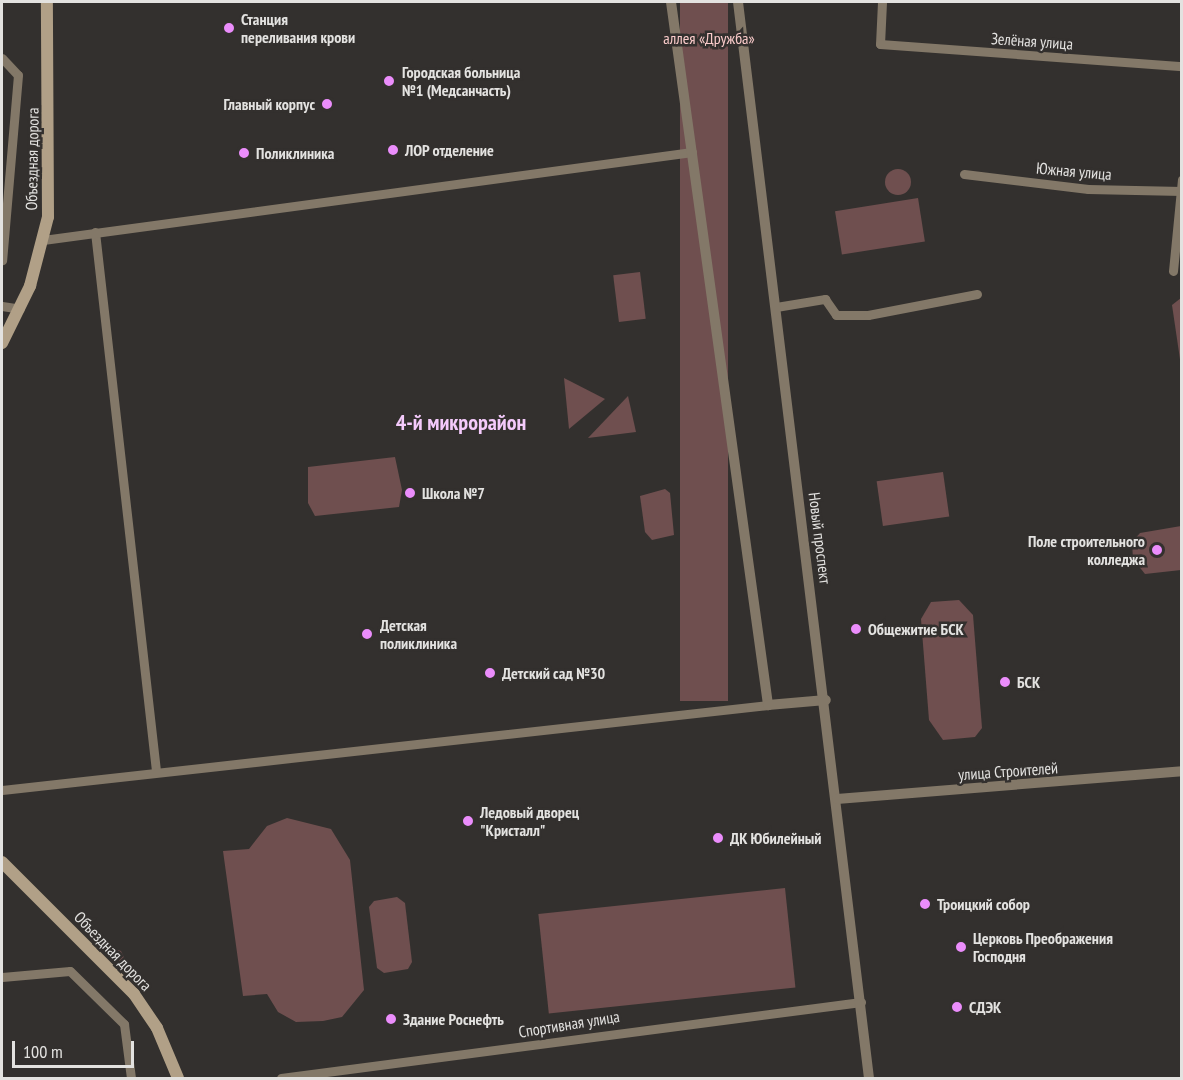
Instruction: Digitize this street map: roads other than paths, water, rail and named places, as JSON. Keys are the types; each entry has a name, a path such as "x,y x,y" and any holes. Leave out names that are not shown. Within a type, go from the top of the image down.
{"main road":[{"name":"Объездная дорога","path":"2,343 20,309 43,240 50,194 47,2"},
{"name":"Объездная дорога","path":"2,862 134,994 158,1028 178,1078"}],"street":[{"path":"671,2 768,705"},
{"name":"Новый проспект","path":"738,2 826,700 869,1078"},
{"name":"Зелёная улица","path":"882,2 880,44 1182,66"},
{"path":"2,58 18,75 6,176 2,260"},
{"path":"43,240 692,152"},
{"name":"Южная улица","path":"964,174 1088,189 1181,191"},
{"path":"1173,271 1182,179"},
{"path":"95,232 156,771"},
{"path":"776,307 825,299 836,315 868,315 977,294"},
{"path":"2,306 20,309"},
{"path":"2,790 156,771 189,772 826,700"},
{"name":"улица Строителей","path":"837,799 1182,771"},
{"path":"2,977 70,971 124,1024 131,1078"},
{"name":"Спортивная улица","path":"281,1078 861,1002"}],"place":[{"name":"Станция переливания крови","path":"229,28"},
{"name":"Городская больница №1 (Медсанчасть)","path":"389,81"},
{"name":"Главный корпус","path":"327,104"},
{"name":"ЛОР отделение","path":"393,150"},
{"name":"Поликлиника","path":"244,153"},
{"name":"Школа №7","path":"410,493"},
{"name":"Поле строительного колледжа","path":"1157,550"},
{"name":"Общежитие БСК","path":"856,629"},
{"name":"Детская поликлиника","path":"367,634"},
{"name":"Детский сад №30","path":"490,673"},
{"name":"БСК","path":"1005,682"},
{"name":"Ледовый дворец \"Кристалл\"","path":"468,821"},
{"name":"ДК Юбилейный","path":"718,838"},
{"name":"Троицкий собор","path":"925,904"},
{"name":"Церковь Преображения Господня","path":"961,947"},
{"name":"СДЭК","path":"957,1007"},
{"name":"Здание Роснефть","path":"391,1019"}],"district":[{"name":"4-й микрорайон","path":"461,423"}],"park label":[{"name":"аллея «Дружба»","path":"709,38"}]}
